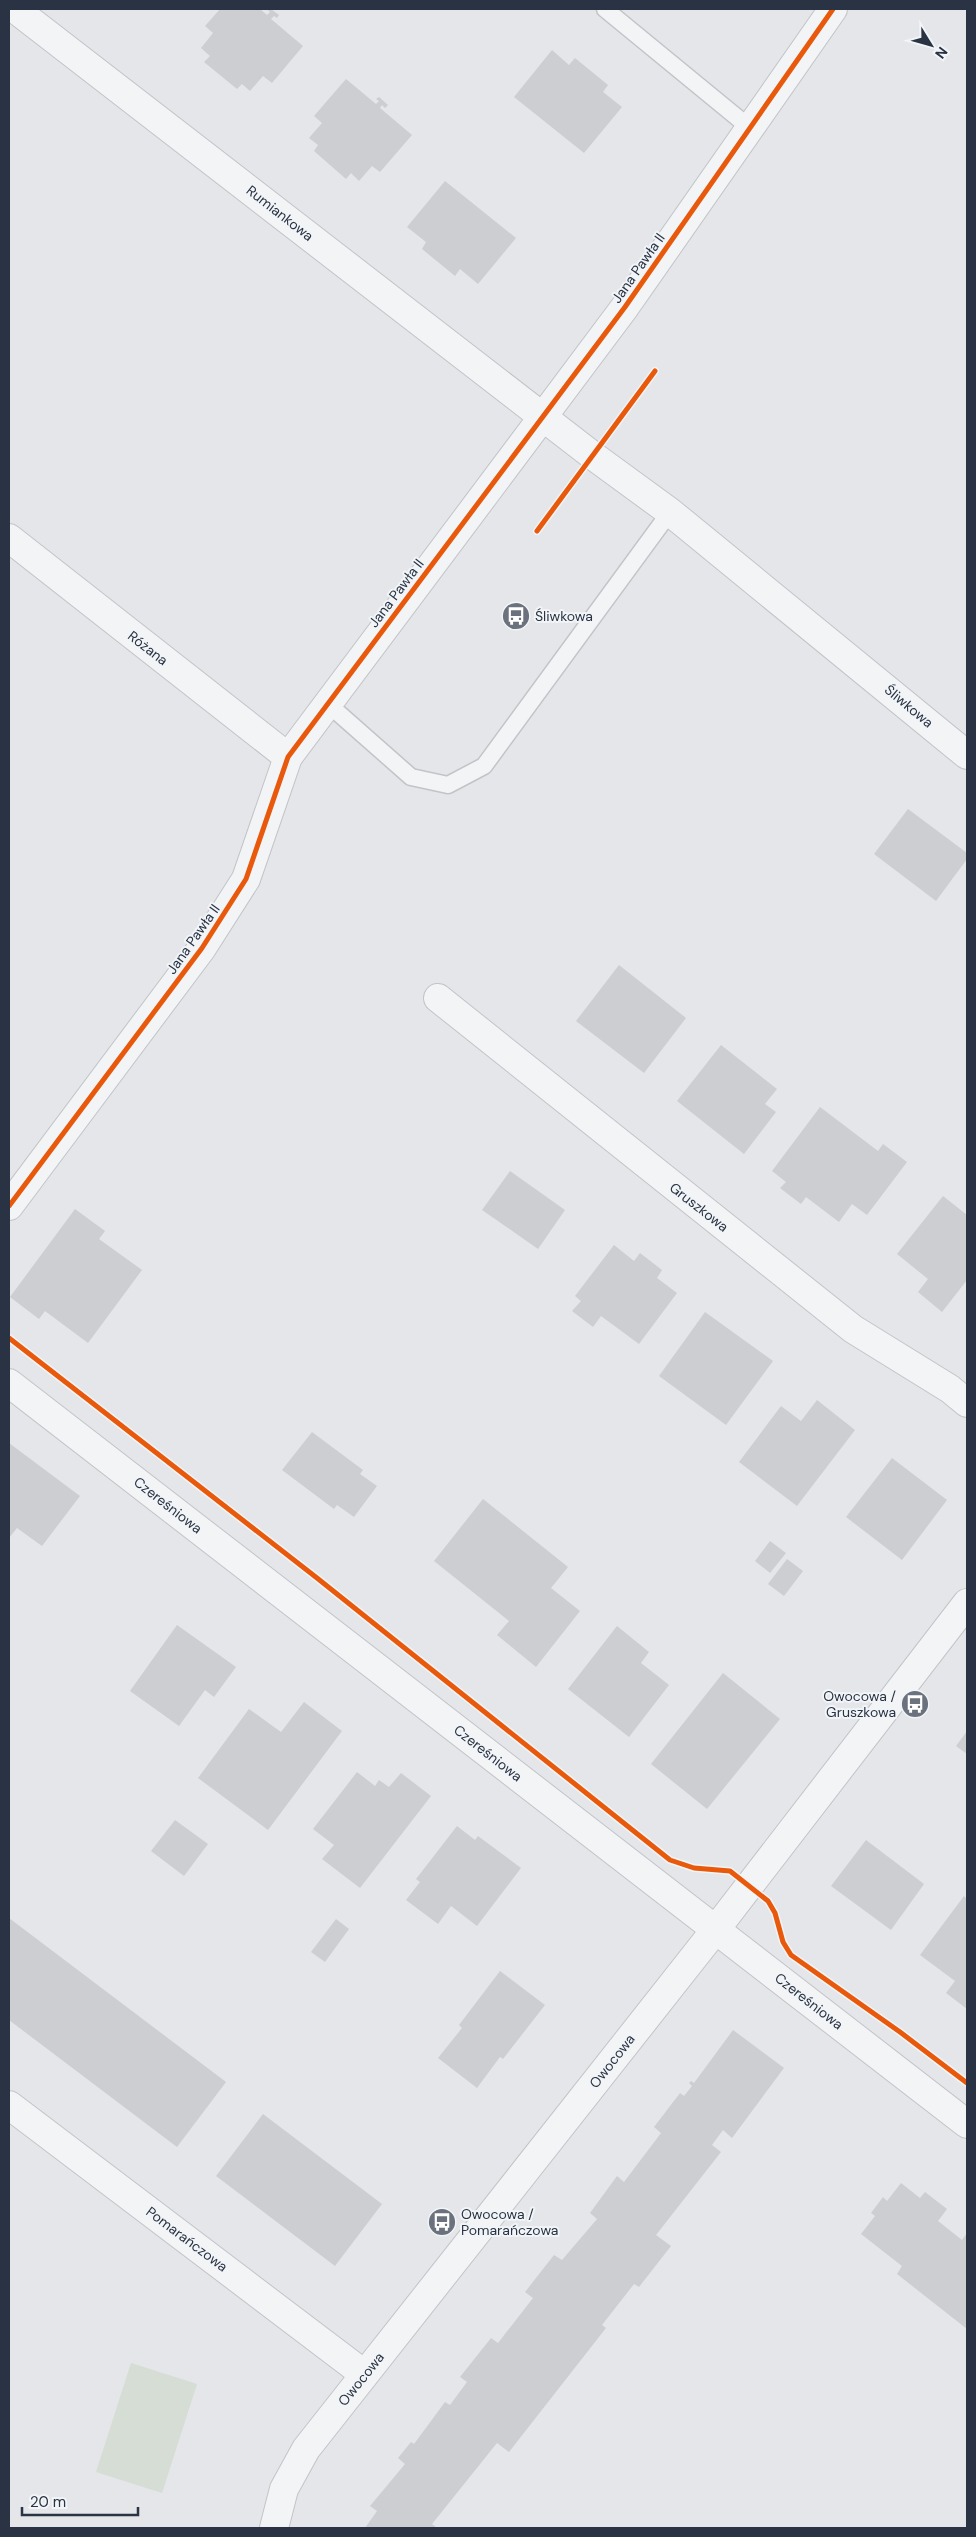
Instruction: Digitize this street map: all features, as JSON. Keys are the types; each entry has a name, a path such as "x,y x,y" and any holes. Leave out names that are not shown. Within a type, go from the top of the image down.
{"street":[{"name":"Rumiankowa","path":"15,9 544,418"},
{"name":"Jana Pawła II","path":"9,1206 202,948 246,879 288,758 544,418 833,9"},
{"name":"Śliwkowa","path":"544,418 670,512 967,755"},
{"name":"Różana","path":"9,538 288,758"},
{"name":"Gruszkowa","path":"438,998 853,1329 950,1389 967,1404"},
{"name":"Czereśniowa","path":"9,1383 967,2124"},
{"name":"Owocowa","path":"274,2528 284,2489 306,2449 716,1929 967,1603"},
{"name":"Pomarańczowa","path":"9,2105 364,2374"}],"lane":[{"path":"605,9 750,128"},
{"path":"327,704 410,777 448,785 484,766 670,512"}],"shaded area":[{"path":"131,2363 197,2384 162,2493 96,2472"}],"building":[{"path":"220,9 260,9 267,15 270,12 268,10 271,9 279,15 277,18 274,16 271,19 303,46 272,83 263,76 250,91 242,84 237,89 204,62 210,56 201,48 213,33 205,26"},
{"path":"552,50 569,65 575,58 608,85 603,92 622,107 584,153 514,97"},
{"path":"346,79 376,104 379,101 376,99 379,97 388,105 385,108 382,105 380,108 412,135 380,172 372,166 359,181 351,173 346,179 314,151 318,145 309,138 322,123 314,116"},
{"path":"445,181 516,238 478,284 460,269 455,276 422,249 426,242 407,227"},
{"path":"908,809 967,853 967,859 936,901 874,854"},
{"path":"619,965 686,1018 644,1073 576,1021"},
{"path":"721,1045 777,1089 765,1104 776,1112 744,1154 677,1101"},
{"path":"820,1107 878,1151 883,1144 907,1162 867,1215 852,1204 839,1222 806,1197 801,1204 780,1188 786,1182 772,1171"},
{"path":"510,1171 565,1210 538,1249 482,1210"},
{"path":"943,1196 967,1215 967,1280 942,1312 918,1292 928,1279 897,1254"},
{"path":"75,1209 105,1231 99,1239 142,1270 88,1343 45,1311 39,1319 10,1297"},
{"path":"614,1245 634,1261 640,1253 662,1270 657,1278 677,1293 639,1344 601,1316 593,1327 572,1311 581,1301 575,1296"},
{"path":"705,1312 773,1361 726,1425 659,1376"},
{"path":"817,1400 855,1430 797,1506 739,1462 781,1406 801,1421"},
{"path":"312,1432 363,1470 360,1474 377,1486 354,1517 337,1505 334,1509 282,1470"},
{"path":"9,1443 80,1496 42,1546 17,1528 9,1538"},
{"path":"892,1458 947,1500 902,1560 846,1517"},
{"path":"483,1499 568,1567 551,1588 580,1611 536,1667 497,1635 509,1621 434,1561"},
{"path":"770,1541 786,1553 770,1573 755,1561"},
{"path":"787,1559 803,1571 784,1596 768,1584"},
{"path":"177,1625 236,1667 214,1697 205,1690 179,1726 130,1691"},
{"path":"617,1626 649,1652 641,1663 669,1685 629,1737 568,1689"},
{"path":"723,1673 780,1719 707,1809 651,1764"},
{"path":"304,1702 342,1731 268,1830 198,1778 249,1709 281,1732"},
{"path":"967,1731 967,1754 956,1746"},
{"path":"357,1772 375,1786 379,1780 389,1787 401,1773 431,1796 360,1888 322,1859 334,1845 313,1829"},
{"path":"175,1820 208,1844 184,1876 151,1851"},
{"path":"457,1826 475,1840 478,1836 521,1868 477,1926 451,1906 438,1924 406,1900 420,1882 416,1879"},
{"path":"866,1840 924,1884 891,1930 831,1886"},
{"path":"964,1896 967,1899 967,2009 946,1993 955,1981 920,1955"},
{"path":"9,1918 226,2082 177,2147 9,2020"},
{"path":"336,1919 349,1929 325,1962 311,1952"},
{"path":"500,1971 545,2005 503,2059 500,2057 477,2088 438,2058 462,2028 459,2025"},
{"path":"733,2030 784,2068 732,2138 723,2130 712,2145 721,2152 656,2235 671,2246 639,2287 634,2284 602,2325 606,2328 509,2452 497,2443 432,2524 437,2528 365,2528 377,2511 370,2506 405,2464 398,2458 411,2442 414,2444 445,2402 450,2405 467,2382 460,2377 491,2338 498,2343 533,2298 525,2292 554,2255 562,2260 597,2219 590,2213 617,2176 624,2182 661,2133 654,2127 680,2093 684,2096 692,2086 689,2083 691,2081 694,2083"},
{"path":"263,2114 382,2204 335,2266 216,2176"},
{"path":"901,2183 920,2198 925,2192 947,2209 938,2221 962,2240 967,2233 967,2329 897,2274 902,2266 861,2234 875,2216 871,2213 883,2197 887,2201"}],"cycle path":[{"path":"9,1206 202,948 246,879 288,757 625,307 833,9"},
{"path":"537,531 655,371"},
{"path":"9,1338 317,1578 670,1860 694,1868 730,1871 768,1901 775,1913 783,1942 791,1955 900,2032 967,2083"}],"place":[{"name":"Śliwkowa","path":"516,616"},
{"name":"Owocowa / Gruszkowa","path":"915,1704"},
{"name":"Owocowa / Pomarańczowa","path":"442,2222"}]}
